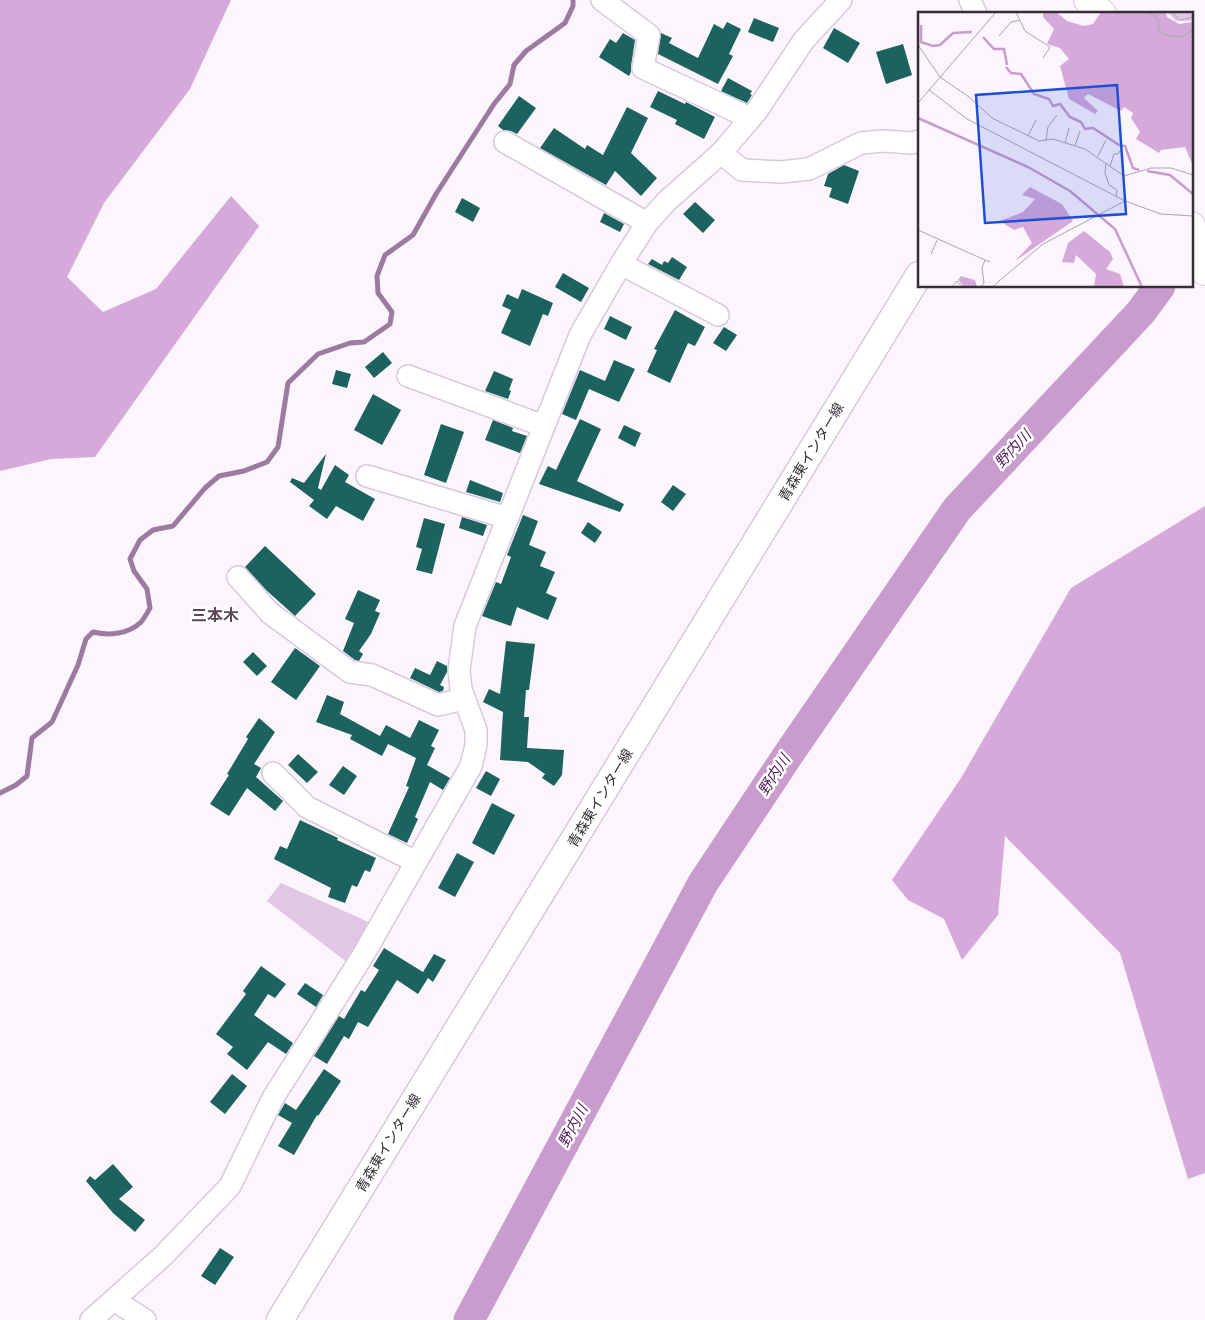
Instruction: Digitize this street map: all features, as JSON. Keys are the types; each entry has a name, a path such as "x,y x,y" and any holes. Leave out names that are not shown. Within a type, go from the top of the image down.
{"highway":[{"path":"1088,0 1100,12"},
{"path":"1192,229 1205,271"}],"main road":[{"path":"1081,12 1088,0"},
{"name":"青森東インター線","path":"280,1320 918,277"}],"street":[{"path":"602,0 649,35 643,68 750,118"},
{"path":"91,1320 163,1256 230,1186 273,1098 362,958 472,766 476,745 476,730 461,689 459,670 465,626 580,335 647,223 667,201 721,153 750,118 804,40 841,0"},
{"path":"970,0 975,12"},
{"path":"721,153 742,170 781,172 809,169 861,143 883,141 912,143 918,140"},
{"path":"505,142 647,223"},
{"path":"621,264 718,315"},
{"path":"408,376 544,426"},
{"path":"367,476 508,518"},
{"path":"238,577 270,613 350,672 372,675 438,706 464,699"},
{"path":"273,773 307,807 416,862"},
{"path":"114,1300 144,1320"}],"shaded area":[{"path":"0,0 231,0 190,89 104,203 67,277 103,312 156,289 231,196 259,226 95,457 51,459 0,471"},
{"path":"1205,506 1205,1173 1188,1179 1120,953 1005,836 998,915 962,960 944,919 908,900 892,880 961,778 1071,588"},
{"path":"281,883 373,924 348,963 267,901"}],"building":[{"path":"754,18 779,28 773,42 748,32"},
{"path":"727,22 741,29 729,54 733,56 718,84 658,54 661,33 672,38 669,43 698,58 714,24 723,29"},
{"path":"834,28 860,43 848,63 823,48"},
{"path":"623,33 635,40 629,76 599,57 610,39 616,43"},
{"path":"903,44 912,75 886,84 876,52"},
{"path":"728,78 752,91 750,94 752,95 747,103 721,91"},
{"path":"658,91 685,104 686,102 715,117 704,139 675,124 677,120 650,107"},
{"path":"519,96 536,108 517,134 503,130 498,126"},
{"path":"627,107 648,118 631,153 657,178 641,196 615,171 606,185 540,148 554,128 585,149 587,145 603,155"},
{"path":"844,165 859,171 848,204 829,197 832,188 824,186 828,174"},
{"path":"462,198 480,208 473,222 455,212"},
{"path":"695,202 715,220 703,233 683,214"},
{"path":"604,213 624,224 620,232 600,222"},
{"path":"672,257 687,267 679,280 648,264 652,259 662,265 664,261 668,263"},
{"path":"563,273 589,288 581,302 555,287"},
{"path":"522,289 553,303 548,316 543,314 530,346 501,333 511,310 502,306 507,294 518,299"},
{"path":"675,310 705,327 695,346 688,343 670,383 647,372 657,350 654,349"},
{"path":"610,316 632,327 626,340 604,329"},
{"path":"724,327 737,335 726,351 713,343"},
{"path":"383,352 392,363 374,378 365,367"},
{"path":"614,360 635,369 619,402 589,389 576,420 562,414 580,370 605,381"},
{"path":"336,370 351,374 347,388 332,384"},
{"path":"494,371 513,379 508,399 485,391"},
{"path":"373,394 401,410 382,445 354,430"},
{"path":"580,419 601,429 577,481 624,504 620,512 539,484 548,466 556,470"},
{"path":"493,420 513,428 512,431 527,436 520,453 485,440"},
{"path":"441,424 464,432 446,483 424,475"},
{"path":"624,425 641,433 635,447 618,438"},
{"path":"326,454 318,488 321,490 335,465 349,475 345,482 375,499 363,521 336,506 327,519 309,506 314,500 290,482 292,478 304,483"},
{"path":"470,480 503,493 500,502 466,492"},
{"path":"673,485 686,494 673,511 661,502"},
{"path":"523,515 538,521 529,545 546,552 540,566 555,572 546,593 557,598 548,620 517,607 511,626 482,616 496,582 501,584 511,557 507,555"},
{"path":"462,517 487,525 483,536 459,528"},
{"path":"424,518 445,524 432,574 416,570 422,549 416,547"},
{"path":"588,522 602,532 595,543 581,533"},
{"path":"265,546 316,594 295,616 266,590 245,567"},
{"path":"358,590 380,600 375,611 380,613 371,634 359,651 363,654 359,661 343,651 354,623 345,619"},
{"path":"506,641 535,644 529,690 526,690 524,717 529,717 527,748 564,750 562,775 554,786 542,778 545,774 528,762 500,760 503,712 483,702 489,689 500,694"},
{"path":"295,648 320,666 296,700 271,682"},
{"path":"253,652 267,666 257,676 243,662"},
{"path":"437,661 447,666 447,672 440,685 444,687 443,691 439,692 410,678 415,668 430,675"},
{"path":"327,695 344,702 340,714 380,736 386,725 410,738 419,720 439,730 431,746 435,748 427,765 450,778 443,790 430,782 415,817 418,819 407,843 388,834 409,787 406,786 416,758 388,744 382,756 350,739 352,735 316,722"},
{"path":"259,718 275,732 254,764 261,768 256,777 283,801 275,811 247,788 229,816 210,804 229,775 227,774 248,739 246,737"},
{"path":"298,754 318,772 307,783 288,765"},
{"path":"343,766 357,776 344,795 329,785"},
{"path":"486,771 500,779 491,796 476,788"},
{"path":"492,803 515,815 494,855 472,843"},
{"path":"300,820 376,858 370,872 365,870 357,887 352,885 345,903 328,897 331,888 274,859 280,846 287,849"},
{"path":"457,853 474,862 455,897 438,888"},
{"path":"384,948 423,972 434,954 446,960 433,982 428,978 418,994 397,980 368,1027 358,1022 349,1039 344,1036 327,1064 314,1056 339,1016 344,1019 361,990 365,992 379,970 373,966"},
{"path":"261,966 286,984 275,998 268,994 254,1015 293,1043 286,1054 268,1042 247,1070 227,1054 233,1047 216,1034 246,994 243,991"},
{"path":"305,983 323,995 316,1007 297,994"},
{"path":"324,1069 341,1081 317,1115 294,1155 278,1146 292,1123 278,1115 285,1103 296,1110"},
{"path":"232,1074 247,1086 225,1114 210,1102"},
{"path":"113,1164 133,1187 119,1199 145,1220 135,1232 113,1213 86,1181 90,1176 95,1180"},
{"path":"220,1248 234,1257 215,1285 201,1276"}],"waterway":[{"path":"0,793 16,785 27,776 32,738 52,722 78,665 86,639 93,632 112,634 131,629 141,622 150,608 147,589 134,571 130,559 140,540 153,530 173,526 205,488 219,476 244,471 267,462 278,447 288,383 318,354 350,343 364,342 390,324 392,312 378,293 377,276 385,255 413,235 436,194 494,104 510,84 514,65 526,51 565,23 573,6 573,0"},
{"name":"野内川","path":"469,1320 703,883 788,755 957,509 1141,312 1159,288"}],"district":[{"name":"三本木","path":"215,615"}]}
